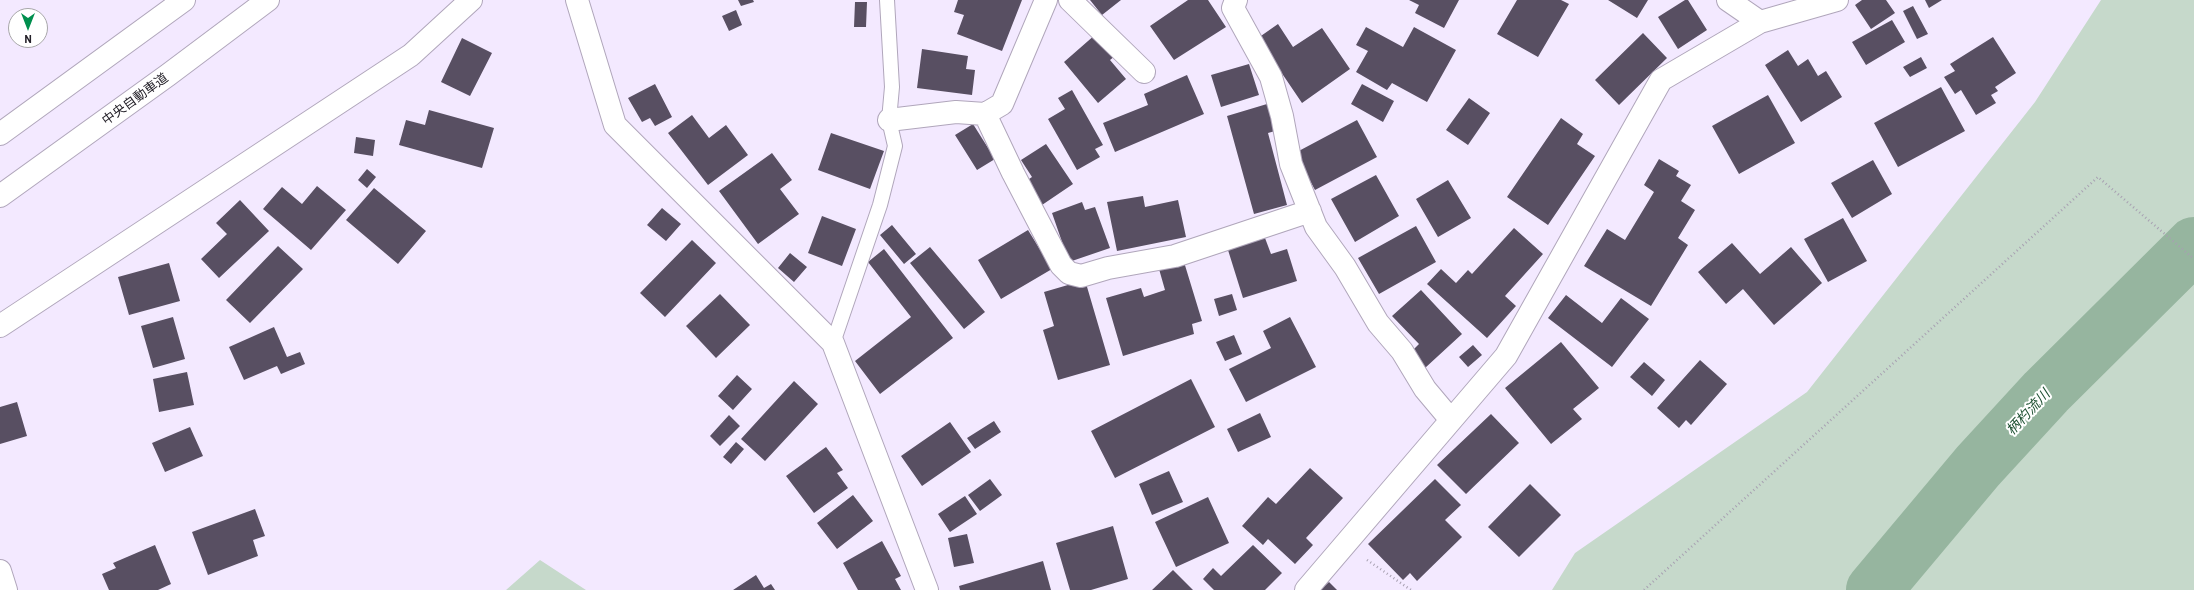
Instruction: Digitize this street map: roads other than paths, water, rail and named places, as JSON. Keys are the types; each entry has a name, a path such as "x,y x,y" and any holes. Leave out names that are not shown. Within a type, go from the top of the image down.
{"main road":[{"path":"0,134 184,0"},
{"name":"中央自動車道","path":"0,196 168,75 268,0"},
{"path":"0,326 411,55 471,0"},
{"path":"577,0 615,125 833,343 927,590"},
{"path":"889,120 956,112 985,114 1002,104 1046,0"},
{"path":"1070,0 1144,72"},
{"path":"1236,0 1233,8 1271,78 1282,116 1291,164 1316,227 1345,267 1378,323 1402,351 1425,389 1451,420"},
{"path":"1728,0 1760,22"},
{"path":"1306,590 1506,356 1661,80 1760,22 1837,0"},
{"path":"985,114 1013,173 1061,265 1069,273 1081,276 1108,268 1175,256 1310,211"},
{"path":"0,571 6,590"}],"lane":[{"path":"833,343 880,204 896,146 889,120 892,87 886,0"}],"waterway":[{"name":"柄杓流川","path":"1874,590 1978,466 2046,392 2194,245"}]}
